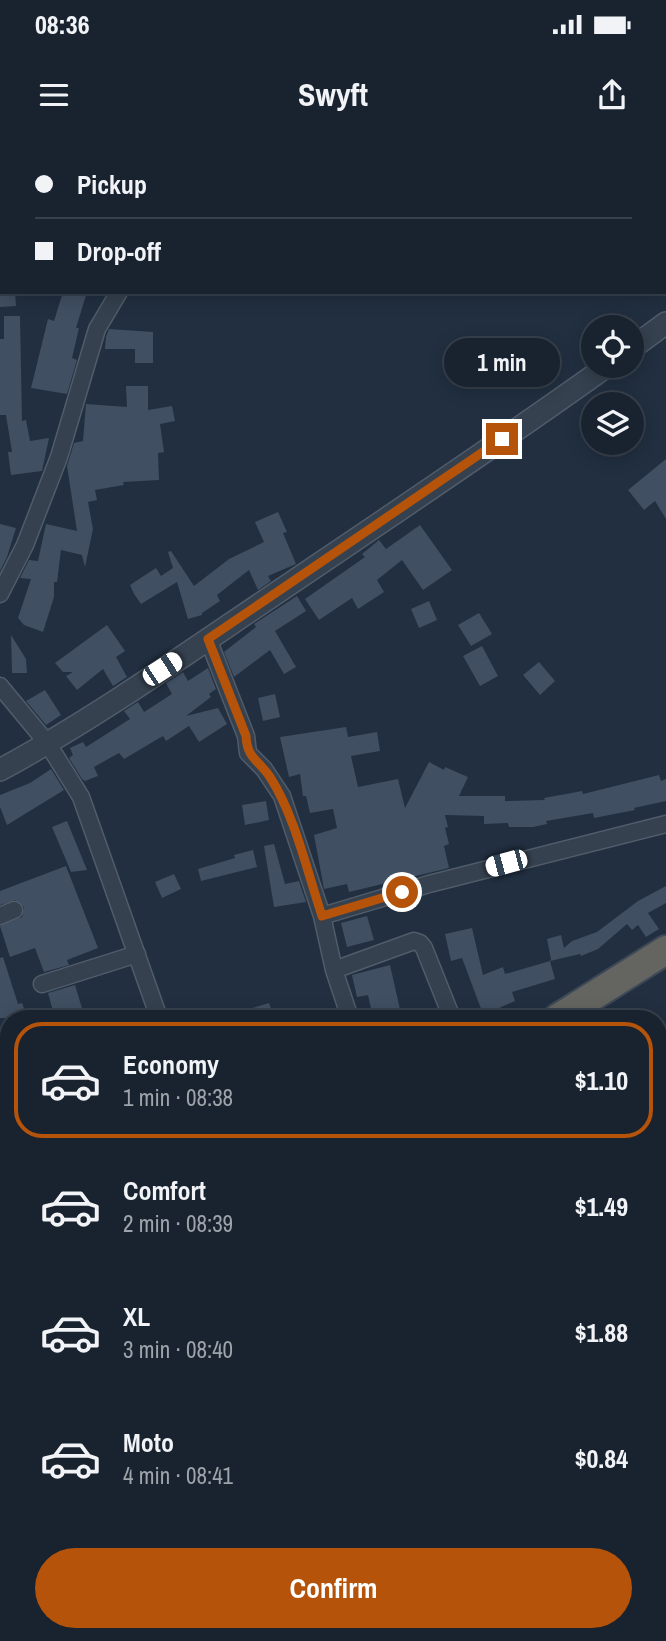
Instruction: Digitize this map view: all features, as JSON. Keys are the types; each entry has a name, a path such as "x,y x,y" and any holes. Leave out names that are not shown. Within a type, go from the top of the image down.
{"highway":[{"path":"571,1010 666,950"}],"street":[{"path":"0,594 25,545 59,457 97,329 118,294"},
{"path":"644,339 666,323"},
{"path":"0,770 48,744 208,639 590,378"},
{"path":"208,639 246,736 248,753 264,769 282,796 322,916 334,970 347,1010"},
{"path":"0,686 48,744 81,797 156,1010"},
{"path":"322,916 429,884 666,824"},
{"path":"334,970 414,942 420,943 449,1010"},
{"path":"42,984 137,954"}],"building":[{"path":"0,294 15,294 16,306 0,307"},
{"path":"62,294 86,294 76,328 79,328 72,358 77,360 67,394 31,388 48,319 54,321"},
{"path":"4,316 20,316 22,421 26,420 30,441 49,438 42,471 11,475 8,452 12,452 6,415 0,415 0,339 4,339"},
{"path":"109,329 153,332 153,363 135,363 135,349 105,349"},
{"path":"126,386 148,386 148,410 172,406 175,421 160,424 164,452 158,453 159,480 123,482 124,485 95,490 97,500 88,502 93,529 85,567 82,555 61,550 57,582 54,582 54,597 43,632 24,625 18,618 31,579 20,578 29,560 38,561 46,524 77,531 67,466 74,443 83,441 86,404 127,407"},
{"path":"666,459 666,519 655,501 644,510 628,490"},
{"path":"278,512 287,532 283,533 296,564 268,576 271,581 258,590 249,570 217,595 220,601 202,615 188,619 177,582 141,604 134,594 130,585 156,568 161,576 173,568 168,552 171,551 194,586 229,559 264,542 255,522"},
{"path":"0,524 16,528 0,571"},
{"path":"420,525 452,570 423,590 402,560 377,580 384,592 358,609 352,598 319,620 305,599 365,557 362,554 379,540 386,549"},
{"path":"297,596 306,611 275,631 296,667 284,674 270,650 234,677 224,652 256,627 254,624"},
{"path":"429,601 437,620 419,628 411,609"},
{"path":"479,613 492,634 471,646 458,625"},
{"path":"107,625 125,651 116,657 127,677 113,686 103,669 77,690 66,676 73,672 63,672 55,663"},
{"path":"11,635 26,659 27,673 12,673"},
{"path":"482,646 498,676 480,686 463,656"},
{"path":"539,662 555,681 540,695 523,675"},
{"path":"208,668 216,689 209,694 211,697 186,716 218,708 227,724 199,742 189,726 166,741 163,736 124,759 119,753 94,767 98,776 85,781 82,779 69,758 73,755 70,748 83,742 86,747 130,719 124,711 138,702 144,712 172,694 166,683 183,672 188,681"},
{"path":"45,690 61,715 46,725 26,701"},
{"path":"275,694 280,717 263,721 258,698"},
{"path":"346,727 348,737 377,732 380,751 351,756 358,787 398,779 405,808 429,762 468,777 459,796 505,796 505,801 545,800 544,798 582,791 583,794 659,775 661,781 666,779 666,801 594,818 593,813 546,821 547,824 533,827 509,827 508,823 484,824 484,816 445,815 449,844 444,846 449,868 349,892 347,884 324,889 314,835 337,828 333,809 310,813 306,796 303,796 300,774 289,777 280,737"},
{"path":"51,769 64,790 7,825 0,807 0,795 30,783"},
{"path":"266,801 269,820 245,825 242,805"},
{"path":"67,821 87,870 71,872 52,827"},
{"path":"274,844 285,884 299,881 306,902 274,907 264,846"},
{"path":"253,850 257,867 201,881 198,869"},
{"path":"66,866 98,948 67,960 69,965 44,972 35,948 10,957 0,926 22,917 24,907 15,900 0,905 0,891"},
{"path":"174,874 181,889 162,898 155,882"},
{"path":"666,886 666,903 648,913 659,929 646,937 638,925 632,930 627,924 598,949 581,956 580,954 550,961 547,939 561,935 564,948 572,941 597,932 638,901"},
{"path":"367,916 374,940 347,947 341,923"},
{"path":"472,928 483,975 503,967 505,974 550,961 555,979 512,992 515,1001 494,1010 482,1010 462,958 451,961 445,934"},
{"path":"3,957 18,1004 22,1003 25,1010 0,1010 0,958"},
{"path":"390,965 400,1010 371,1010 368,995 357,997 352,975"},
{"path":"75,985 83,1010 53,1010 48,993"},
{"path":"269,1003 271,1010 246,1010"}],"route":[{"path":"402,892 322,916 282,796 264,769 248,753 246,736 208,639 502,439"}]}
